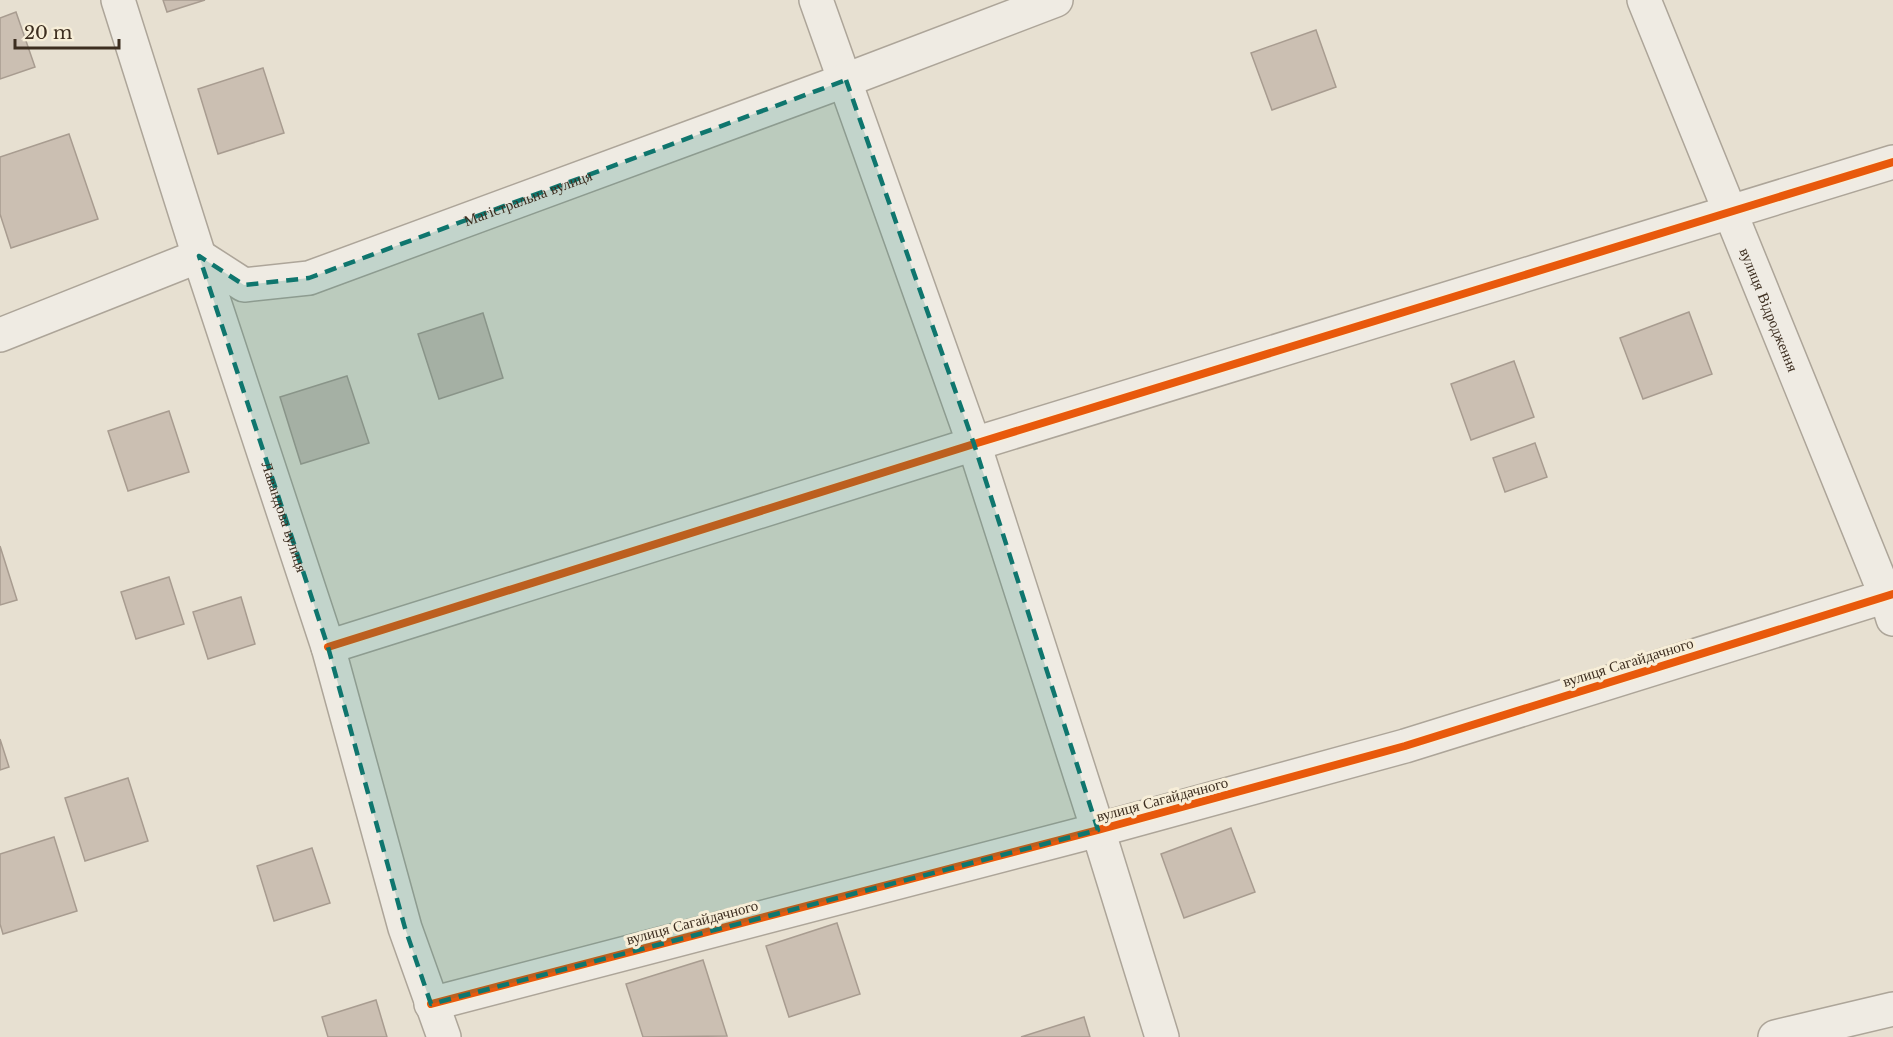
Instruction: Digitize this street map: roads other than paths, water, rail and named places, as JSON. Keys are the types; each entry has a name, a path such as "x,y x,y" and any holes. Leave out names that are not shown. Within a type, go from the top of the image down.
{"street":[{"name":"Лавандова вулиця","path":"118,0 199,256 328,647 405,928 444,1037"},
{"path":"816,0 974,444 1162,1037"},
{"name":"Магістральна вулиця","path":"199,256 244,285 309,278 1056,0"},
{"name":"вулиця Відродження","path":"1644,0 1891,603"},
{"path":"328,647 974,444 1893,162"},
{"path":"0,334 199,256"},
{"name":"вулиця Сагайдачного","path":"431,1004 1098,830 1405,746 1891,603"},
{"path":"1774,1037 1893,1010"}]}
